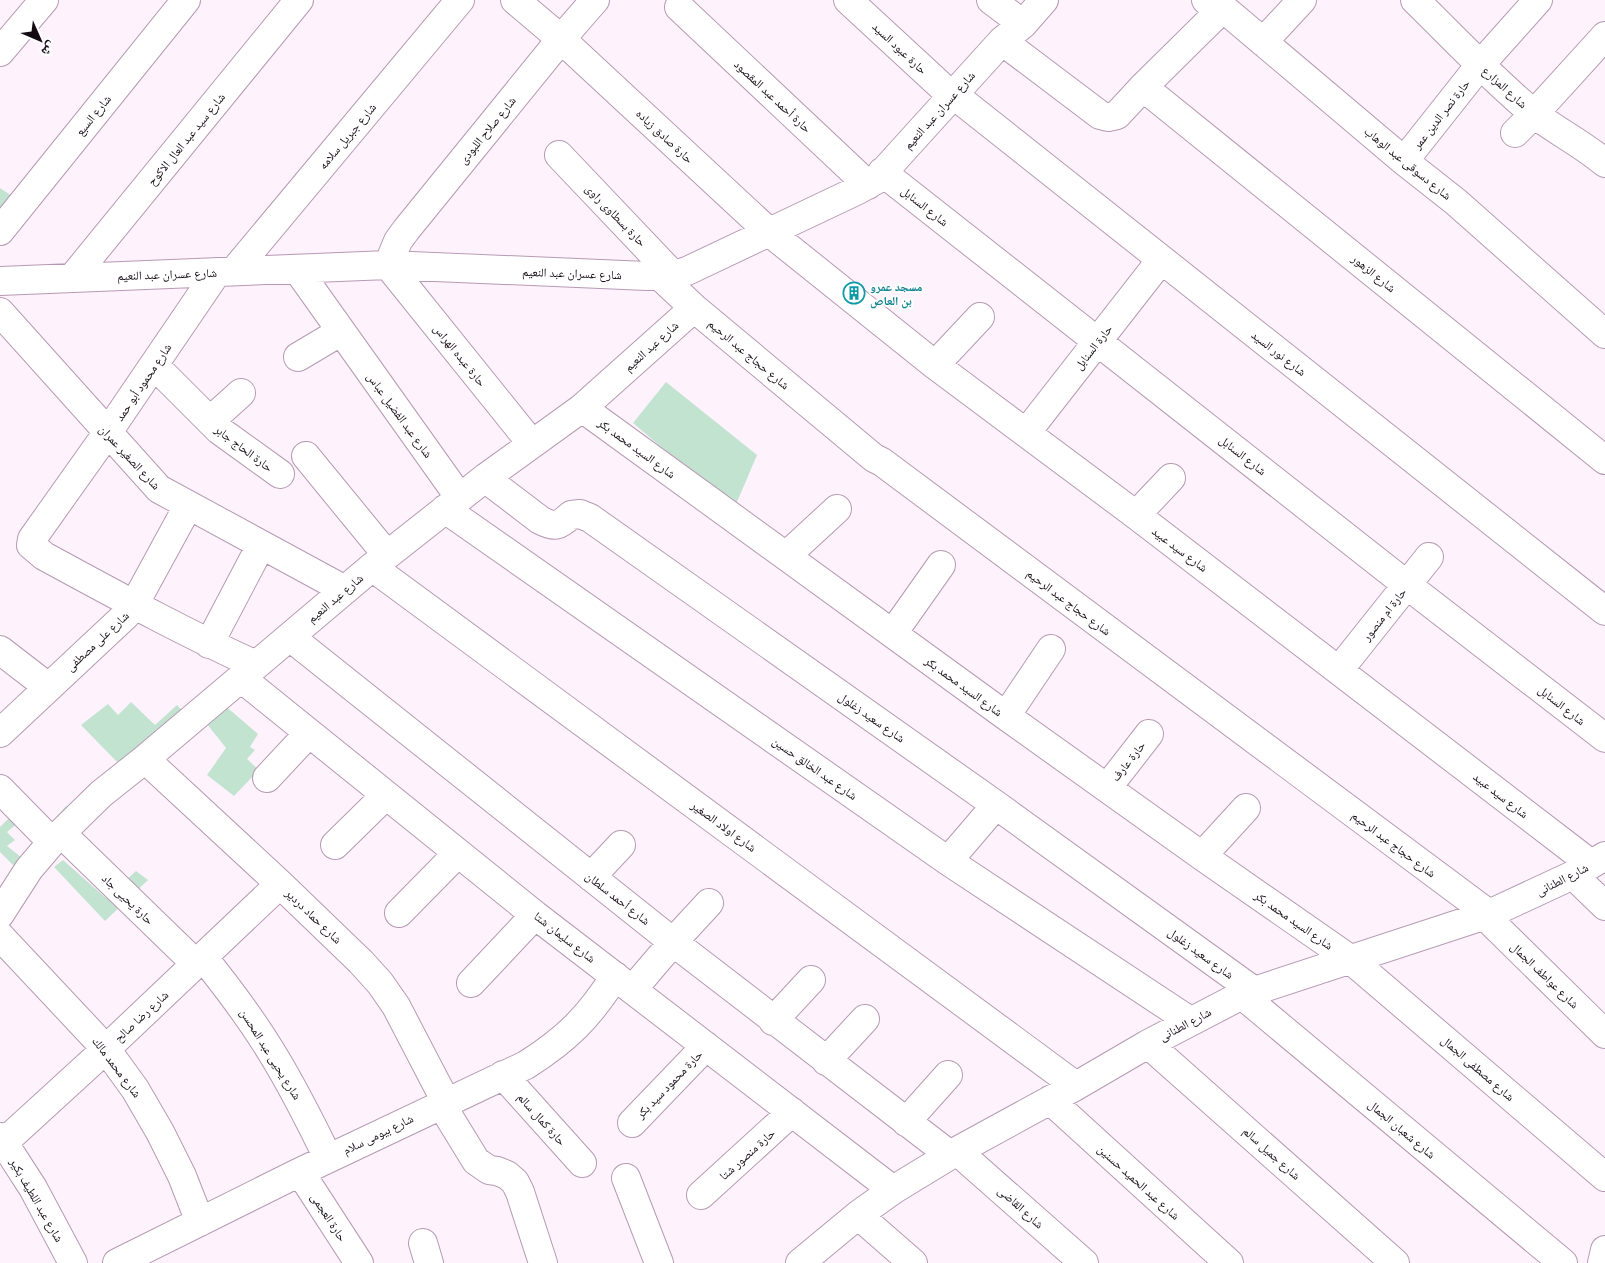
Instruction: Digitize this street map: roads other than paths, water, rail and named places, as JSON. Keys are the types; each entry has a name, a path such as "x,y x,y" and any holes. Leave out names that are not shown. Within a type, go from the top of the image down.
{"street":[{"path":"0,52 44,0"},
{"name":"شارع السبع","path":"0,231 186,0"},
{"name":"شارع سيد عبد العال الاكوح","path":"73,277 299,0"},
{"name":"شارع جبريل سلامه","path":"226,272 460,0"},
{"name":"حارة صادق زياده","path":"515,0 561,39 769,232"},
{"name":"شارع صلاح اللبودى","path":"388,266 398,241 406,230 561,39 595,0"},
{"name":"حارة عبود السيد","path":"848,0 953,96"},
{"path":"991,0 1023,24"},
{"name":"شارع عسران عبد النعيم","path":"0,280 388,266 667,276 693,268 875,179 1002,41 1023,24 1044,0"},
{"path":"1263,42 1302,0"},
{"name":"حارة نصر الدين عمر","path":"1404,161 1480,65 1538,0"},
{"name":"شارع المزارع","path":"1417,1 1480,65 1534,114 1601,152"},
{"path":"1002,41 1100,115 1108,117 1117,115 1214,4"},
{"name":"شارع دسوقى عبد الوهاب","path":"1214,4 1263,42 1404,161 1456,202 1605,334"},
{"name":"حارة أحمد عبد المقصود","path":"679,7 875,179"},
{"path":"1515,133 1605,36"},
{"name":"شارع الزهور","path":"1143,87 1605,460"},
{"name":"شارع نور السيد","path":"953,96 1605,611"},
{"name":"حارة بسطاوى راوى","path":"559,155 667,276"},
{"name":"شارع السنابل","path":"875,179 1098,341 1605,738"},
{"name":"شارع سيد عبيد","path":"769,232 935,365 1136,515 1590,865 1605,906"},
{"name":"حارة السنابل","path":"1026,433 1161,260"},
{"name":"حارة عبده الهراس","path":"388,266 532,444"},
{"name":"شارع عبد الفضيل عباس","path":"297,269 452,504"},
{"name":"شارع محمود أبو حمد","path":"32,539 154,365 226,272"},
{"name":"شارع حجاج عبد الرحيم","path":"667,276 694,308 874,458 890,468 1487,915"},
{"name":"شارع عبد النعيم","path":"0,914 30,869 56,838 101,794 379,561 485,478 582,408 694,308"},
{"name":"شارع الصغير عمران","path":"0,312 159,490 345,590"},
{"path":"935,365 980,317"},
{"path":"298,357 340,332"},
{"name":"حارة الحاج جابر","path":"154,365 219,430 280,474"},
{"name":"حارة الحاج جابر","path":"210,420 241,393"},
{"name":"شارع السيد محمد بكر","path":"582,408 1006,716 1350,959"},
{"name":"شارع اولاد الصغير","path":"306,456 379,561 1076,1086"},
{"name":"شارع سعيد زغلول","path":"485,478 550,526 561,524 571,515 580,514 590,518 996,806 1248,993"},
{"path":"1136,515 1171,478"},
{"name":"شارع عبد الخالق حسين","path":"452,504 948,861 1190,1021"},
{"name":"شارع على مصطفى","path":"0,733 126,615 134,605 188,506"},
{"path":"786,556 837,508"},
{"name":"شارع سليمان شتا","path":"32,539 31,545 44,556 209,644 248,672 309,733 535,915 893,1190"},
{"path":"209,644 261,545"},
{"name":"حارة ام منصور","path":"1339,670 1429,557"},
{"path":"893,633 941,566"},
{"name":"شارع أحمد سلطان","path":"290,637 773,1020 906,1122 954,1153"},
{"path":"1006,716 1051,649"},
{"path":"0,650 48,687"},
{"path":"267,778 309,733"},
{"name":"حارة عارف","path":"1107,788 1149,734"},
{"name":"شارع حماد دردير","path":"144,759 280,884 361,962 380,983 396,1006 444,1103 476,1161 489,1170 507,1175 515,1182 543,1263"},
{"name":"حارة يحيى جاد","path":"0,789 200,961"},
{"path":"335,845 386,795"},
{"path":"948,861 996,806"},
{"path":"1202,856 1246,808"},
{"path":"591,877 621,845"},
{"path":"399,913 458,853"},
{"name":"شارع الطنانى","path":"800,1263 893,1190 954,1153 1190,1021 1248,993 1487,915 1590,865"},
{"name":"شارع رضا صالح","path":"1,1142 106,1049 280,884"},
{"name":"شارع بيومى سلام","path":"117,1263 163,1253 200,1222 328,1158 526,1064 568,1036 586,1018 601,998 624,983 673,942 709,903"},
{"path":"471,983 535,915"},
{"name":"شارع عواطف الجمال","path":"1487,915 1605,1034"},
{"name":"شارع محمد مالك","path":"0,936 106,1049 135,1089 160,1132 182,1176 200,1222"},
{"name":"شارع مصطفى الجمال","path":"1350,959 1605,1177"},
{"name":"شارع يحيى عبد المحسن","path":"200,961 240,1004 302,1104 328,1158"},
{"path":"773,1020 811,980"},
{"name":"شارع شعبان الجمال","path":"1248,993 1563,1263"},
{"path":"826,1061 865,1019"},
{"name":"شارع جميل سالم","path":"1148,1044 1395,1263"},
{"name":"حارة محمود سيد بكر","path":"632,1122 706,1046"},
{"name":"حارة كمال سالم","path":"503,1075 582,1163"},
{"path":"906,1122 948,1076"},
{"name":"شارع عبد الحميد حسنين","path":"1050,1100 1229,1263"},
{"name":"حارة منصور شتا","path":"701,1195 792,1112"},
{"name":"شارع عبد اللطيف بكير","path":"1,1142 33,1188 73,1263"},
{"name":"شارع القاضى","path":"954,1153 1084,1263"},
{"name":"حارة العجمى","path":"300,1172 359,1263"},
{"path":"626,1178 658,1263"},
{"path":"858,1216 913,1263"},
{"path":"1602,1263 1605,1250"}],"place":[{"name":"مسجد عمرو بن العاص","path":"854,293"}]}
